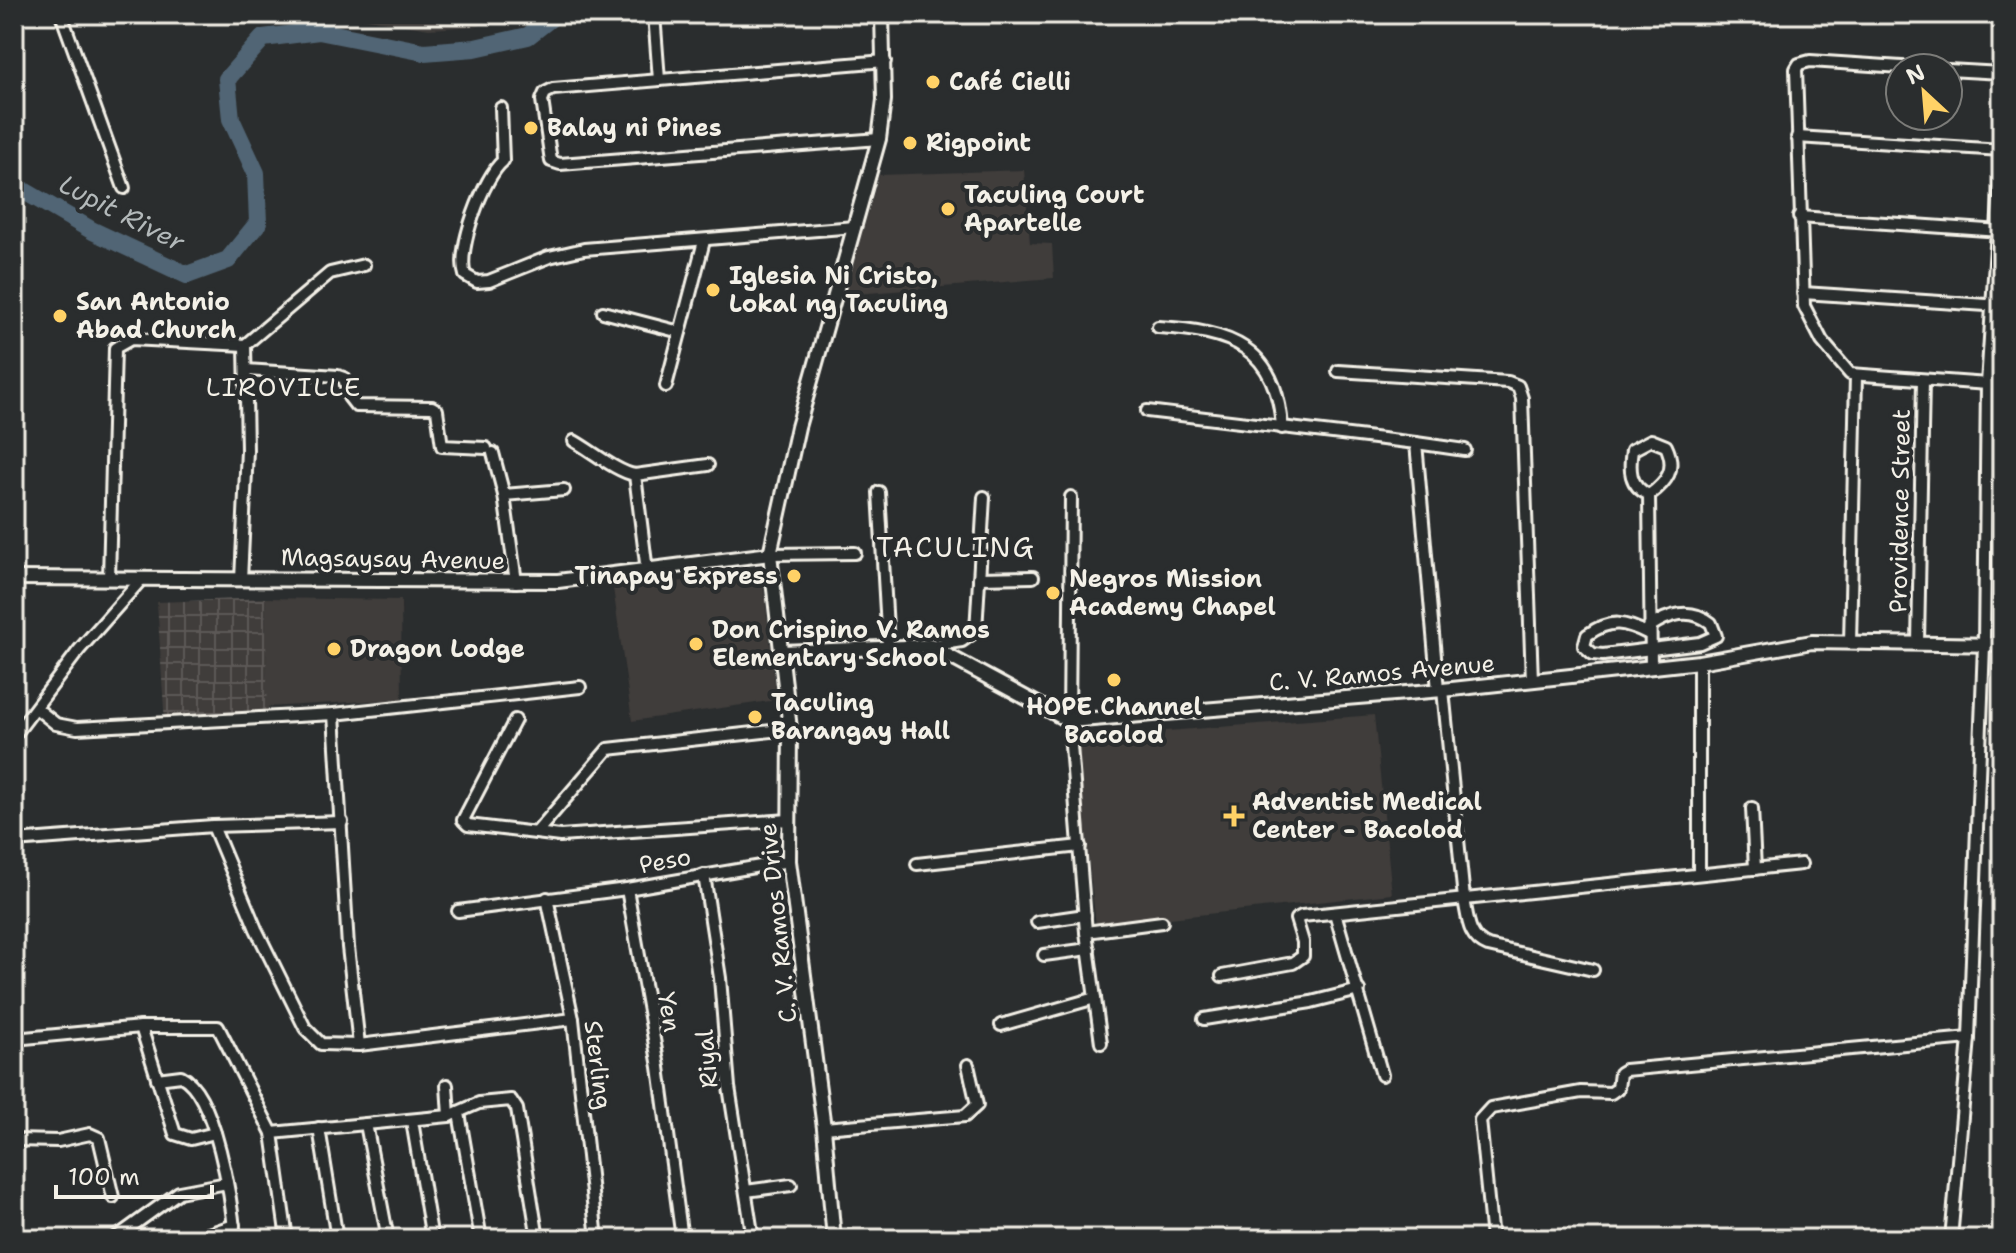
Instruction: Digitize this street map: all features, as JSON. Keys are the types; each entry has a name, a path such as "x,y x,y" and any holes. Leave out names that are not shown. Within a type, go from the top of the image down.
{"street":[{"path":"61,14 124,188"},
{"path":"654,14 659,80"},
{"name":"C. V. Ramos Drive","path":"834,1239 824,1128 789,861 790,729 770,554 798,427 879,139 885,61 882,14"},
{"path":"879,139 560,164 551,161 542,100 545,93 553,89 885,61"},
{"path":"1884,66 1810,61 1799,64 1799,217 1803,293 1809,317 1822,341 1850,374 2002,385"},
{"path":"1964,71 2002,73"},
{"path":"501,108 504,156 493,168 476,202 462,268 470,278 489,281 549,257 584,249 855,227"},
{"path":"1797,137 2002,152 1997,306 1987,384 1984,645 1969,1038 1951,1239"},
{"path":"1799,217 1999,231"},
{"path":"666,386 704,241"},
{"path":"109,579 115,348 131,339 245,345 330,273 364,265"},
{"path":"1803,293 1997,306"},
{"path":"603,312 680,332"},
{"path":"1158,327 1202,329 1241,345 1276,386 1282,428"},
{"path":"241,580 245,345"},
{"path":"246,370 338,376 344,378 349,397 356,406 432,407 437,410 442,446 490,450 504,495 516,582"},
{"path":"1338,371 1508,382 1518,386 1522,398 1532,681"},
{"path":"1850,643 1856,376"},
{"name":"Providence Street","path":"1918,643 1923,380"},
{"path":"1147,411 1465,450"},
{"path":"1651,440 1666,446 1671,466 1667,481 1649,495 1635,486 1630,469 1632,450 1651,440"},
{"path":"574,441 603,456 619,471 635,475 708,465"},
{"path":"1416,443 1440,690 1464,899 1471,933 1477,942 1525,957 1593,970"},
{"path":"635,475 647,571"},
{"path":"504,495 564,490"},
{"path":"879,492 888,646"},
{"path":"1649,495 1651,667"},
{"path":"782,652 930,646 962,641 976,631 984,497"},
{"path":"1071,497 1069,721 1086,932 1101,1043"},
{"path":"770,554 855,553"},
{"name":"Magsaysay Avenue","path":"14,578 516,582 647,571 770,554"},
{"path":"979,578 1033,577"},
{"path":"14,736 79,650 140,581"},
{"path":"1690,613 1711,623 1716,636 1708,642 1593,654 1587,651 1584,640 1594,630 1616,622 1649,631 1669,616 1690,613"},
{"name":"C. V. Ramos Avenue","path":"1069,721 1532,681 1699,662 1796,644 2002,645"},
{"path":"930,646 1069,721"},
{"path":"1699,662 1699,874"},
{"path":"36,708 56,724 77,728 334,714 580,687"},
{"path":"334,714 348,947 359,1045"},
{"path":"515,720 463,820 468,825 560,836 789,820"},
{"path":"536,833 608,749 790,729"},
{"path":"1752,808 1755,869"},
{"path":"14,841 213,826 342,822"},
{"path":"213,826 250,917 305,1028 321,1044 359,1045 573,1019"},
{"path":"917,864 1080,846"},
{"name":"Peso","path":"458,911 627,889 789,861"},
{"path":"1222,976 1293,963 1303,956 1303,942 1296,919 1801,864"},
{"name":"Riyal","path":"704,875 753,1239"},
{"name":"Yen","path":"627,889 659,1067 682,1239"},
{"name":"Sterling","path":"547,898 573,1019 597,1239"},
{"path":"1335,913 1382,1075"},
{"path":"1037,922 1085,915"},
{"path":"1086,932 1162,922"},
{"path":"1044,955 1089,949"},
{"path":"1204,1019 1311,1002 1359,990"},
{"path":"1001,1025 1095,998"},
{"path":"14,1039 141,1027 218,1027 272,1133 287,1239"},
{"path":"141,1027 175,1134 191,1139 215,1133"},
{"path":"1492,1239 1480,1120 1482,1113 1491,1108 1581,1092 1611,1093 1618,1088 1620,1073 1632,1069 1969,1038"},
{"path":"824,1128 965,1116 977,1105 968,1065"},
{"path":"157,1079 181,1076 188,1079 215,1133 224,1156 235,1239"},
{"path":"447,1085 481,1239"},
{"path":"272,1133 412,1121 454,1114 506,1099 515,1103 538,1239"},
{"path":"412,1121 432,1239"},
{"path":"366,1124 388,1239"},
{"path":"319,1128 337,1239"},
{"path":"14,1140 58,1141 90,1134 99,1138 113,1197"},
{"path":"114,1239 179,1192 227,1183"},
{"path":"746,1191 791,1185"},
{"path":"194,1239 234,1225"}],"shaded area":[{"path":"337,14 498,14 479,26 429,29"},
{"name":"Taculing Court Apartelle","path":"1024,170 1030,243 1052,244 1054,278 844,295 879,175"},
{"name":"Don Crispino V. Ramos Elementary School","path":"762,573 777,700 632,721 613,588"},
{"name":"Dragon Lodge","path":"265,598 401,600 402,699 267,707"},
{"path":"265,598 268,716 165,725 157,602"},
{"name":"Adventist Medical Center - Bacolod","path":"1374,715 1392,894 1096,926 1075,738"}],"waterway":[{"name":"Lupit River","path":"14,185 93,231 187,275 228,260 258,223 256,173 231,119 227,79 263,38 319,31 424,52 475,48 528,36 556,14"}],"place":[{"name":"Café Cielli","path":"933,82"},
{"name":"Balay ni Pines","path":"531,128"},
{"name":"Rigpoint","path":"910,143"},
{"name":"Taculing Court Apartelle","path":"948,209"},
{"name":"Iglesia Ni Cristo, Lokal ng Taculing","path":"713,290"},
{"name":"San Antonio Abad Church","path":"60,316"},
{"name":"Tinapay Express","path":"794,576"},
{"name":"Negros Mission Academy Chapel","path":"1053,593"},
{"name":"Don Crispino V. Ramos Elementary School","path":"696,644"},
{"name":"Dragon Lodge","path":"334,649"},
{"name":"HOPE Channel Bacolod","path":"1114,680"},
{"name":"Taculing Barangay Hall","path":"755,717"},
{"name":"Adventist Medical Center - Bacolod","path":"1234,816"}],"district":[{"name":"LIROVILLE","path":"284,387"},
{"name":"TACULING","path":"956,547"}]}
